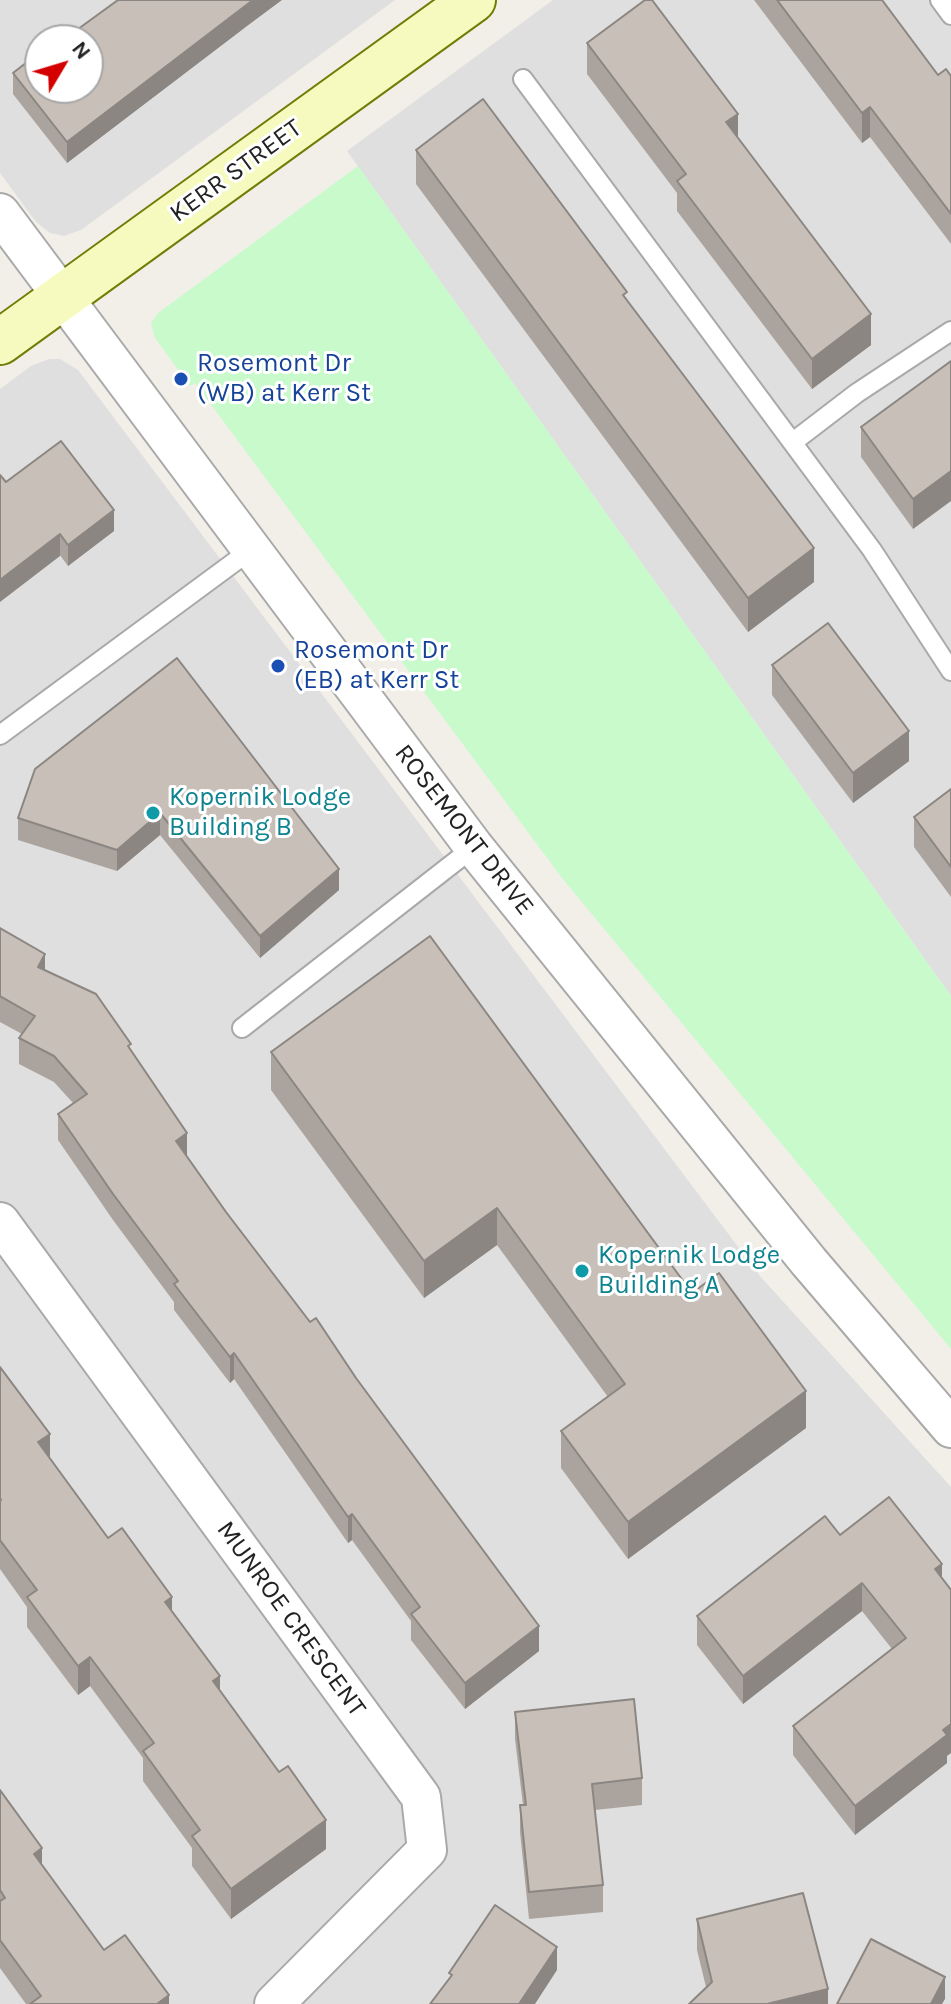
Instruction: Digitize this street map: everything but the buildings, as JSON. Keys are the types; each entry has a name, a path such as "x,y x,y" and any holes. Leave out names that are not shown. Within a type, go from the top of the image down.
{"street":[{"name":"KERR STREET","path":"0,342 473,0"},
{"name":"ROSEMONT DRIVE","path":"0,213 474,847 809,1262 951,1428"},
{"name":"MUNROE CRESCENT","path":"0,1222 421,1797 427,1850 274,2004"}],"lane":[{"path":"940,0 951,15"},
{"path":"523,79 872,550 951,671"},
{"path":"793,442 857,393 951,331"},
{"path":"0,735 252,549"},
{"path":"242,1028 474,847"}],"shaded area":[{"path":"0,0 395,0 81,230 64,236 50,233 36,222 0,173"},
{"path":"553,0 951,0 951,996 347,151"},
{"path":"49,359 60,359 78,370 760,1276 951,1487 951,2004 0,2004 0,389 31,366"}],"green space":[{"path":"358,166 951,996 951,1349 562,878 195,383 190,386 155,338 151,323 158,313"}],"place":[{"name":"Rosemont Dr (WB) at Kerr St","path":"181,379"},
{"name":"Rosemont Dr (EB) at Kerr St","path":"278,666"},
{"name":"Kopernik Lodge Building B","path":"153,813"},
{"name":"Kopernik Lodge Building A","path":"582,1271"}]}
